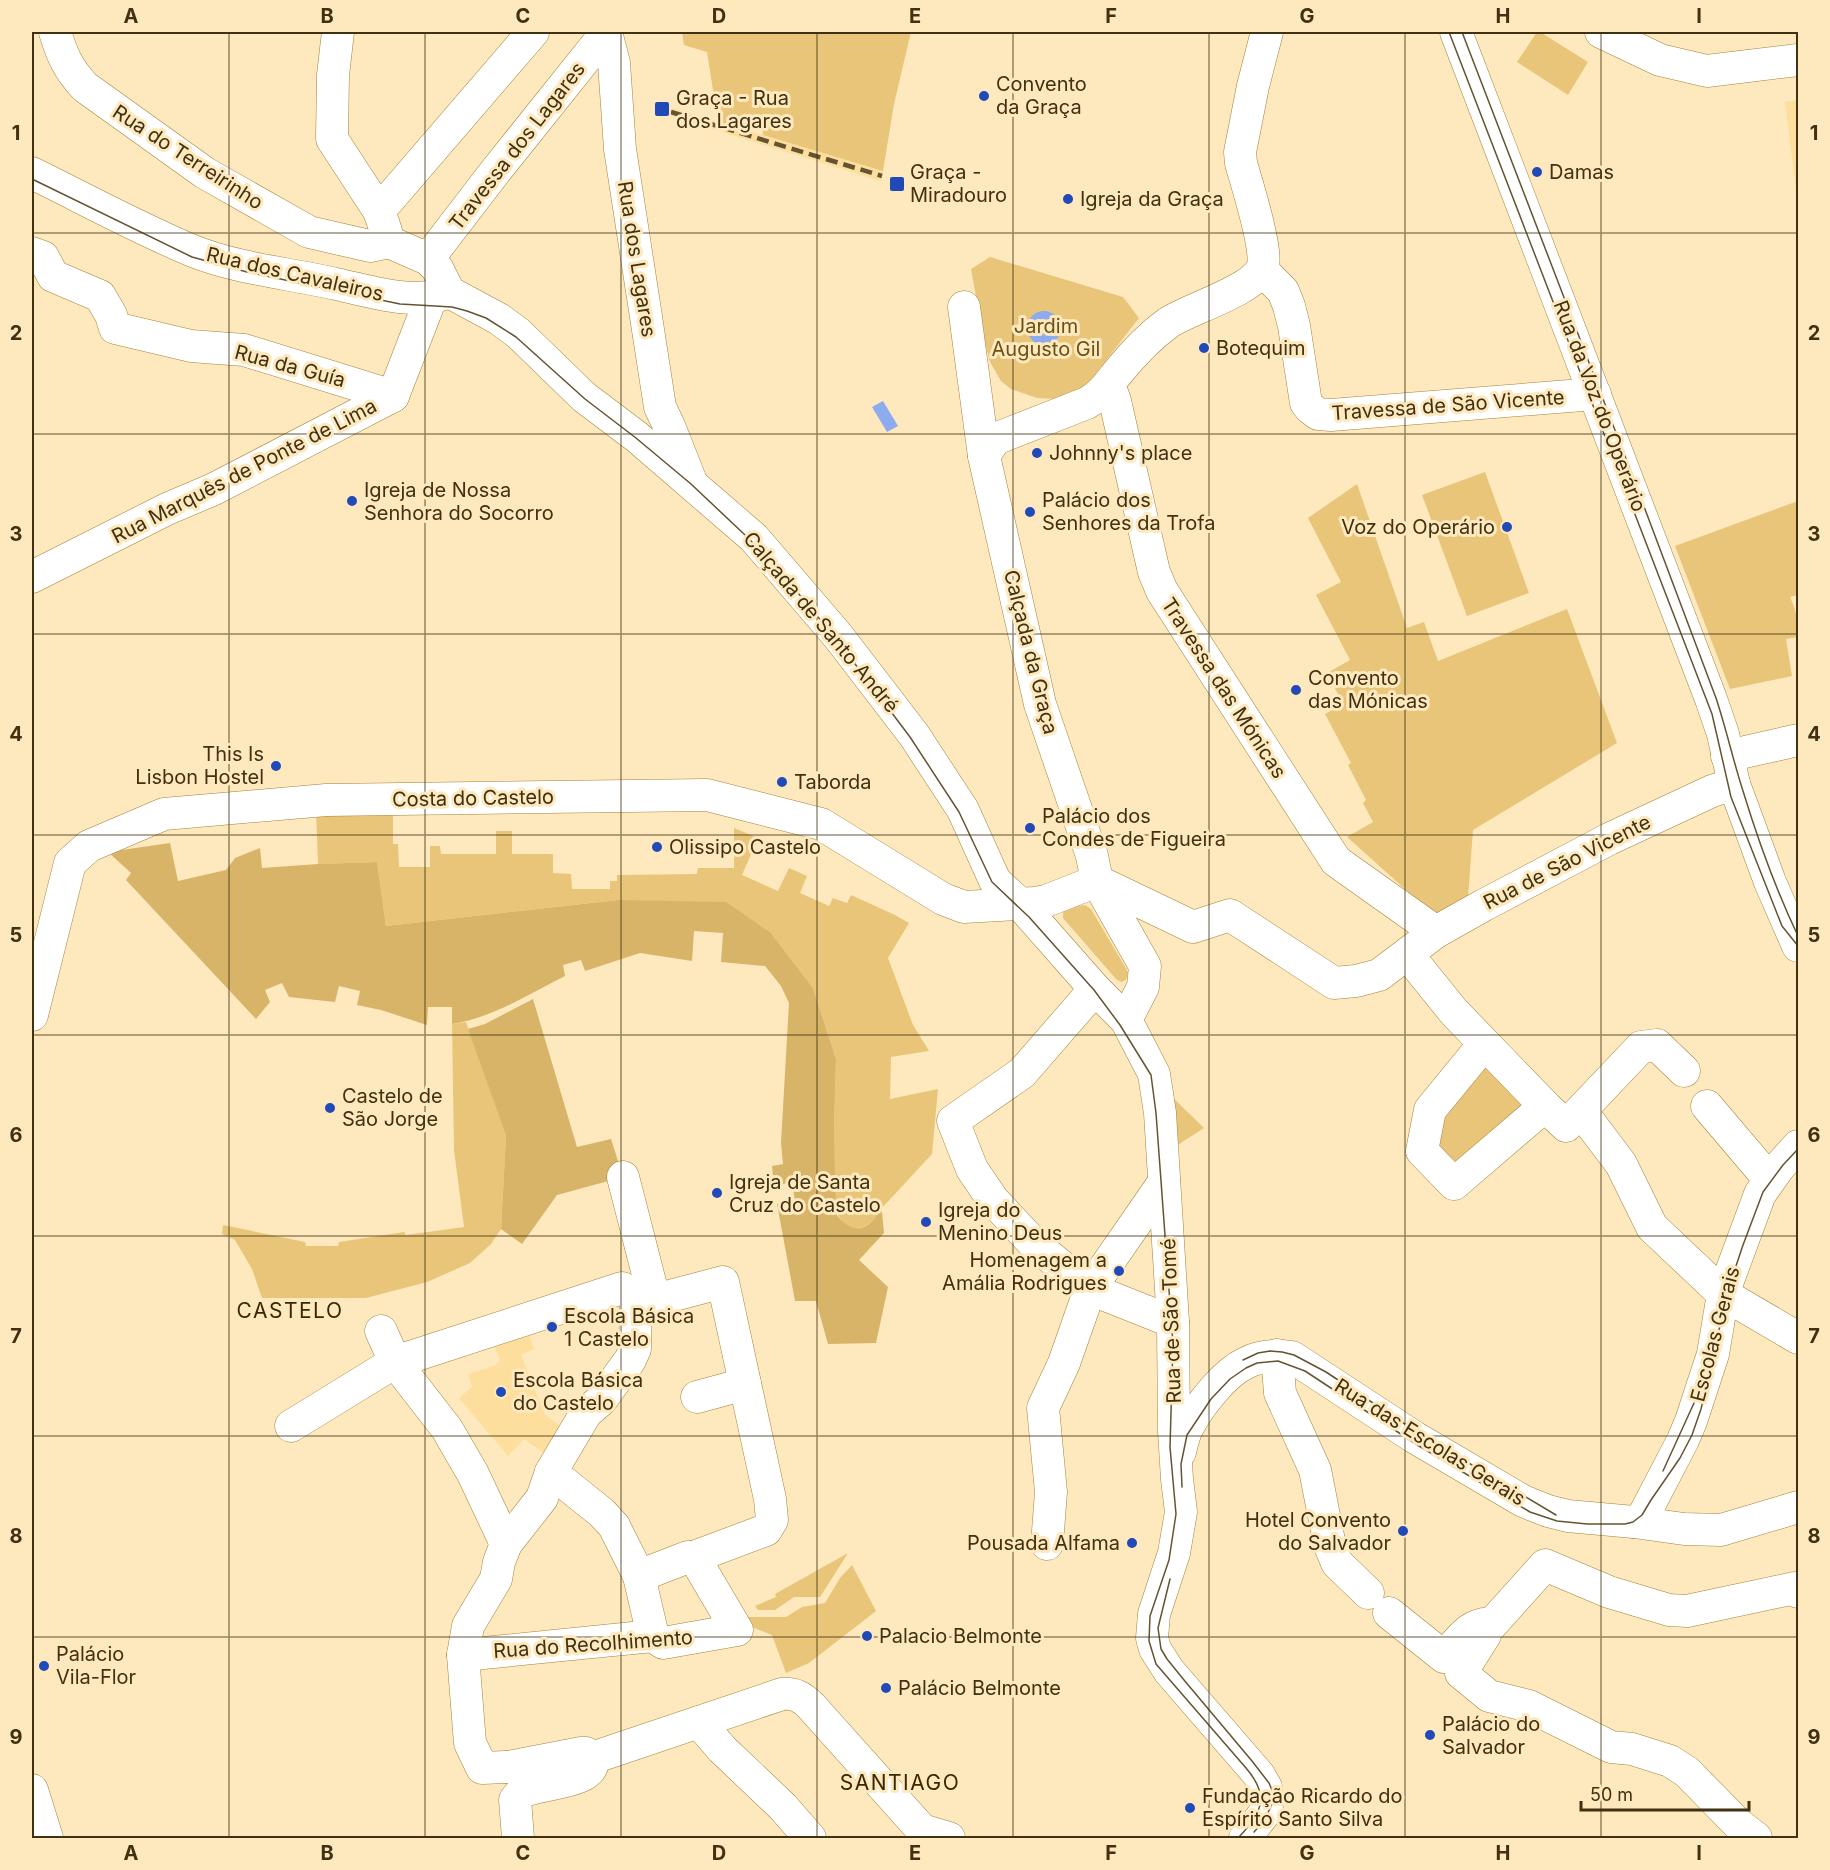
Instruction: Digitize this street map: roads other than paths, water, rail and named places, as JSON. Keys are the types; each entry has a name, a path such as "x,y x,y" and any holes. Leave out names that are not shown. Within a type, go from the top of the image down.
{"street":[{"name":"Rua do Terreirinho","path":"55,32 62,55 72,74 85,87 205,174 309,232 370,246 389,242"},
{"path":"338,32 333,75 332,139 379,212 389,242 429,259 437,268 440,295"},
{"path":"379,212 533,32"},
{"name":"Travessa dos Lagares","path":"429,259 606,32"},
{"name":"Rua dos Lagares","path":"606,32 614,63 621,149 660,407 690,482"},
{"path":"984,456 994,439 1087,403 1099,396 1142,347 1170,322 1247,284 1262,270 1264,267 1263,247 1240,152 1253,86 1267,32"},
{"name":"Rua da Voz do Operário","path":"1456,32 1711,699 1723,734 1730,770 1770,882 1798,946"},
{"path":"1601,32 1660,60 1707,71 1798,60"},
{"name":"Rua dos Cavaleiros","path":"32,173 194,251 248,268 310,278 401,298 440,295"},
{"name":"Rua da Guía","path":"37,255 53,276 100,296 111,315 115,328 191,346 244,350 393,396"},
{"name":"Travessa de São Vicente","path":"1262,270 1283,291 1292,316 1304,397 1310,408 1318,414 1331,415 1595,394"},
{"name":"Calçada de Santo André","path":"440,295 499,319 518,333 584,397 637,437 754,538 838,636 914,735 963,810 995,881 1021,905 1095,989"},
{"name":"Rua Marquês de Ponte de Lima","path":"32,577 167,509 214,489 393,396 440,295"},
{"name":"Calçada da Graça","path":"964,307 984,456 1040,704 1092,856 1097,881 1145,966 1143,987 1126,1020"},
{"name":"Travessa das Mónicas","path":"1109,384 1115,401 1154,572 1162,591 1336,861 1436,932"},
{"name":"Rua de São Vicente","path":"1097,881 1193,927 1230,915 1334,983 1356,981 1379,975 1436,932 1484,905 1609,839 1712,791 1730,770 1798,740"},
{"name":"Costa do Castelo","path":"32,1014 70,863 89,846 164,814 326,800 707,795 821,824 943,899 964,907 1021,905"},
{"path":"1021,905 1046,901 1097,881"},
{"path":"1408,954 1454,1012 1566,1126 1641,1047 1657,1045 1683,1071"},
{"path":"1095,989 1022,1073 953,1121 972,1169 993,1200 1035,1245 1090,1289 1173,1322"},
{"name":"Rua de São Tomé","path":"1095,989 1126,1020 1154,1074 1160,1113 1173,1322 1174,1431 1181,1512 1174,1553 1156,1604 1152,1638 1161,1661 1259,1775 1266,1787 1267,1810 1245,1839"},
{"path":"1484,1044 1421,1122 1422,1151 1454,1184 1545,1106"},
{"path":"1707,1106 1769,1179"},
{"path":"1581,1111 1621,1164 1652,1227 1723,1294 1798,1338"},
{"name":"Escolas Gerais","path":"1635,1522 1641,1521 1683,1440 1713,1354 1723,1294 1760,1194 1769,1179 1798,1146"},
{"path":"518,1839 515,1800 522,1792 567,1781 591,1771 594,1766 592,1758 586,1753 580,1753 507,1767 482,1768 470,1743 463,1655 468,1626 496,1579 506,1544 542,1498 551,1472 586,1413 601,1400 630,1360 635,1348 644,1293 623,1177"},
{"path":"1047,1544 1051,1492 1043,1408 1064,1364 1090,1289 1164,1182"},
{"path":"291,1426 395,1362 622,1288 644,1293 655,1300 723,1282 770,1499 772,1520 766,1530 639,1576"},
{"path":"381,1331 395,1362 447,1429 473,1474 506,1544"},
{"path":"1177,1479 1178,1457 1188,1426 1216,1388 1246,1362 1277,1354 1280,1393 1315,1470 1330,1546 1336,1563 1378,1603 1444,1657 1466,1632 1477,1624 1492,1624"},
{"name":"Rua das Escolas Gerais","path":"1277,1354 1292,1357 1414,1437 1523,1501 1568,1516 1684,1529 1721,1530 1798,1507"},
{"path":"697,1397 745,1384"},
{"path":"551,1472 602,1513 614,1526 639,1576 653,1636"},
{"name":"Rua do Recolhimento","path":"463,1655 653,1636 663,1643 738,1630 694,1557"},
{"path":"1756,1839 1687,1772 1670,1761 1632,1749 1611,1747 1529,1707 1490,1696 1461,1673 1492,1624 1545,1565 1609,1592 1669,1610 1687,1611 1795,1588 1798,1592"},
{"path":"592,1758 782,1694 796,1695 806,1701 930,1836"},
{"path":"699,1722 722,1749 783,1807 810,1839"},
{"path":"32,1790 47,1839"}],"water":[{"path":"1044,311 1056,316 1061,328 1056,340 1044,345 1032,340 1027,328 1032,316"},
{"path":"883,401 898,426 887,432 872,407"}],"tram line":[{"path":"1449,32 1712,714 1731,797 1782,926 1798,946"},
{"path":"1462,32 1716,698 1755,828 1798,936"},
{"path":"32,179 192,257 247,272 400,304 452,307 486,318 516,337 585,399 691,484 774,564 837,640 910,737 959,812 992,882 1029,917 1094,990 1120,1025 1151,1075 1156,1113 1173,1344 1170,1447 1176,1514 1169,1560 1150,1616 1149,1641 1156,1664 1246,1768 1259,1788 1261,1797 1257,1813 1238,1838"},
{"path":"1182,1487 1181,1464 1187,1435 1211,1399 1230,1379 1246,1368 1257,1363 1278,1361 1305,1371 1419,1446 1530,1512 1557,1521 1587,1524 1633,1522 1642,1515 1680,1458 1692,1435 1701,1409 1726,1296 1743,1245 1763,1192 1798,1149"},
{"path":"1243,1360 1258,1353 1270,1351 1294,1355 1326,1372 1420,1434 1556,1515"},
{"path":"1663,1471 1694,1403"},
{"path":"1170,1579 1158,1628 1161,1649 1269,1783 1272,1790 1272,1804 1264,1821 1254,1832"}],"railway":[{"path":"671,112 882,176"}],"place":[{"name":"Convento da Graça","path":"984,96"},
{"name":"Graça - Rua dos Lagares","path":"662,109"},
{"name":"Damas","path":"1537,172"},
{"name":"Graça - Miradouro","path":"897,184"},
{"name":"Igreja da Graça","path":"1068,199"},
{"name":"Botequim","path":"1204,348"},
{"name":"Johnny's place","path":"1037,453"},
{"name":"Igreja de Nossa Senhora do Socorro","path":"352,501"},
{"name":"Palácio dos Senhores da Trofa","path":"1030,512"},
{"name":"Voz do Operário","path":"1507,527"},
{"name":"Convento das Mónicas","path":"1296,690"},
{"name":"This Is Lisbon Hostel","path":"276,766"},
{"name":"Taborda","path":"782,782"},
{"name":"Palácio dos Condes de Figueira","path":"1030,828"},
{"name":"Olissipo Castelo","path":"657,847"},
{"name":"Castelo de São Jorge","path":"330,1108"},
{"name":"Igreja de Santa Cruz do Castelo","path":"717,1193"},
{"name":"Igreja do Menino Deus","path":"926,1222"},
{"name":"Homenagem a Amália Rodrigues","path":"1119,1271"},
{"name":"Escola Básica 1 Castelo","path":"552,1327"},
{"name":"Escola Básica do Castelo","path":"501,1392"},
{"name":"Hotel Convento do Salvador","path":"1403,1531"},
{"name":"Pousada Alfama","path":"1132,1543"},
{"name":"Palacio Belmonte","path":"867,1636"},
{"name":"Palácio Vila-Flor","path":"44,1666"},
{"name":"Palácio Belmonte","path":"886,1688"},
{"name":"Palácio do Salvador","path":"1430,1735"},
{"name":"Fundação Ricardo do Espírito Santo Silva","path":"1190,1808"}],"district":[{"name":"CASTELO","path":"290,1310"},
{"name":"SANTIAGO","path":"900,1782"}],"park label":[{"name":"Jardim Augusto Gil","path":"1046,338"}]}
